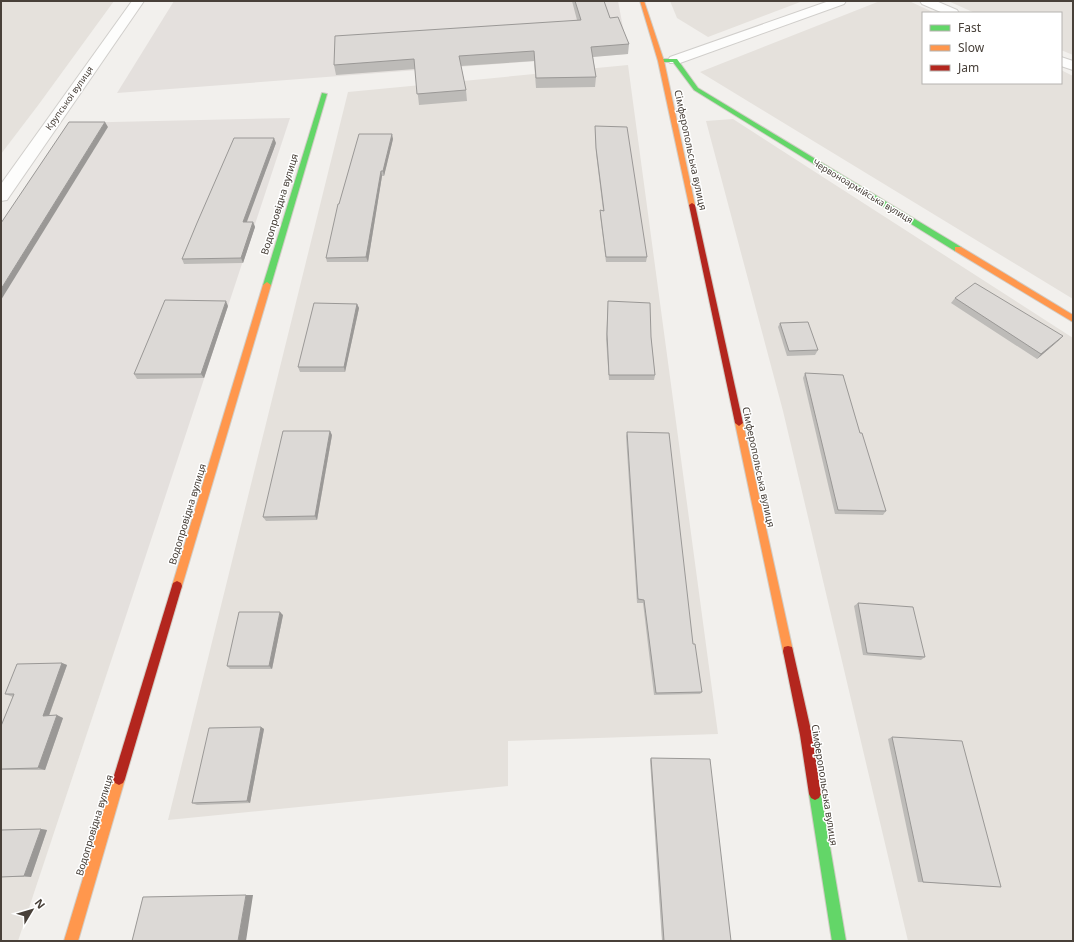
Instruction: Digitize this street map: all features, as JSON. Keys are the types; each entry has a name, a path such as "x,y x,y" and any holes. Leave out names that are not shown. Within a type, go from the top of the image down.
{"street":[{"name":"Крупської вулиця","path":"1,196 138,1"},
{"name":"Сімферопольська вулиця","path":"642,1 661,61 806,735 839,941"},
{"path":"661,61 675,60 840,1"},
{"path":"926,1 951,12"},
{"name":"Червоноармійська вулиця","path":"675,60 696,89 1073,319"},
{"path":"1062,61 1073,66"},
{"name":"Водопровідна вулиця","path":"71,941 324,94"}],"shaded area":[{"path":"1,1 114,1 1,154"},
{"path":"174,1 618,1 628,54 117,93"},
{"path":"670,1 803,1 708,37 677,18"},
{"path":"880,1 909,1 933,12 922,12 922,84 1062,84 1062,70 1073,76 1073,299 700,72"},
{"path":"948,1 1073,1 1073,55 1062,50 1062,12 973,12"},
{"path":"628,65 718,734 508,741 508,786 168,820 348,92"},
{"path":"290,118 118,640 1,640 1,226 68,123"},
{"path":"733,119 1073,338 1073,941 908,941 783,411 706,121"},
{"path":"1,640 118,640 18,941 1,941"}],"building":[{"path":"575,1 604,1 610,18 618,17 629,44 591,47 596,77 536,78 534,51 459,56 466,90 417,94 414,59 334,65 335,36 581,20"},
{"path":"69,122 105,122 1,289 1,223"},
{"path":"595,126 627,127 647,257 606,257 600,210 604,211 596,148"},
{"path":"359,134 392,134 383,171 381,171 366,257 326,258 338,204"},
{"path":"234,138 274,138 243,222 253,222 241,258 182,259 197,223"},
{"path":"975,283 1063,336 1041,354 955,298"},
{"path":"165,300 226,301 201,374 134,374"},
{"path":"608,301 650,303 651,337 655,375 609,375 607,334"},
{"path":"314,303 357,304 344,367 298,367"},
{"path":"808,322 818,350 789,351 780,323"},
{"path":"805,373 843,375 860,433 862,433 886,511 838,510"},
{"path":"283,431 330,431 315,516 263,517"},
{"path":"627,432 669,433 693,644 695,644 702,692 656,693 644,600 638,599"},
{"path":"858,603 913,607 925,657 867,653"},
{"path":"239,612 280,612 269,666 227,666"},
{"path":"62,663 43,716 57,715 38,768 1,769 1,726 14,694 5,694 17,664"},
{"path":"261,727 247,801 192,803 209,728"},
{"path":"892,737 962,741 1001,887 923,882"},
{"path":"651,758 710,759 731,941 664,941"},
{"path":"41,829 24,876 1,877 1,830"},
{"path":"246,895 238,941 132,941 143,897"}],"traffic: fast":[{"path":"661,61 675,60 696,89 958,249"},
{"path":"267,285 324,94"},
{"path":"815,794 839,941"}],"traffic: slow":[{"path":"642,1 661,61 692,205"},
{"path":"958,249 1073,319"},
{"path":"177,586 267,285"},
{"path":"739,423 788,651"},
{"path":"71,941 119,779"}],"traffic: jam":[{"path":"692,205 739,423"},
{"path":"119,779 177,586"},
{"path":"788,651 806,735 815,794"}]}
